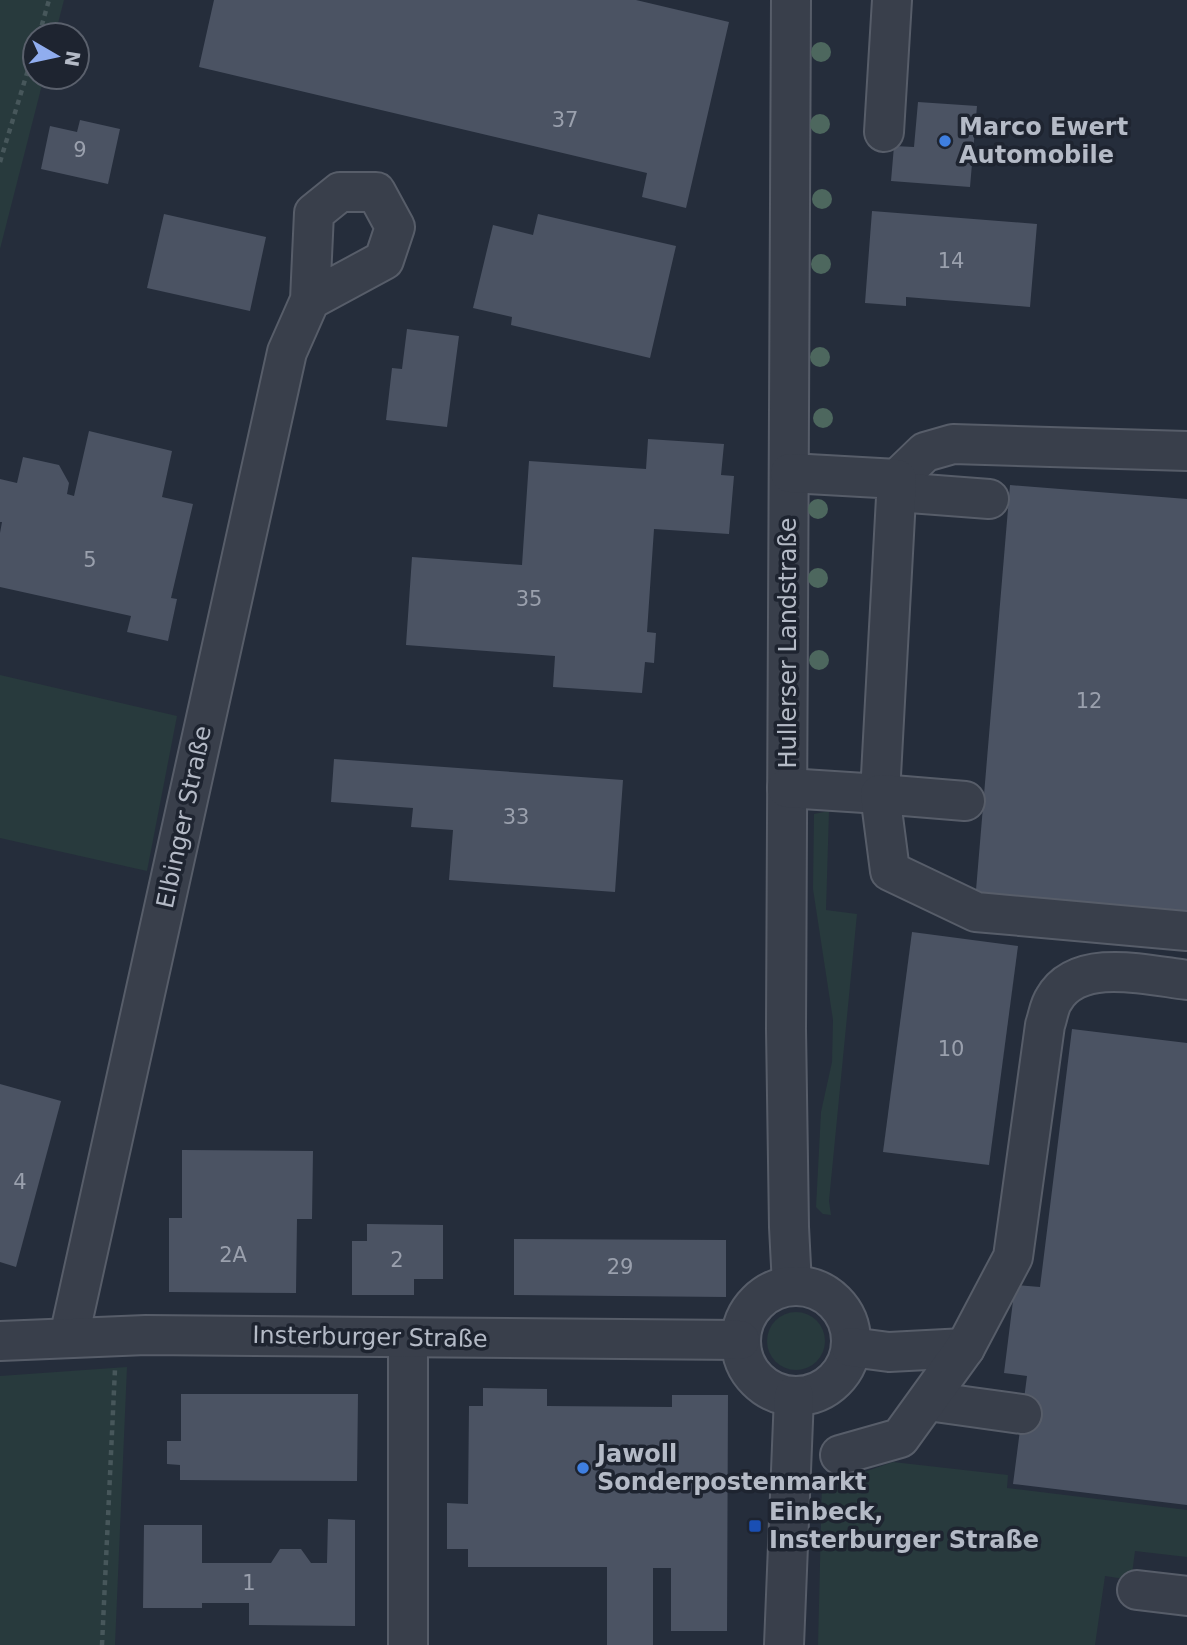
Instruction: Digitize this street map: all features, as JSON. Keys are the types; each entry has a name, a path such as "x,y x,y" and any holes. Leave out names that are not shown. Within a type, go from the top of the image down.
{"street":[{"name":"Hullerser Landstraße","path":"791,0 786,1029 792,1285"},
{"path":"884,132 892,0"},
{"name":"Elbinger Straße","path":"69,1337 287,352 310,300"},
{"path":"1187,451 953,444 925,452 897,485 880,794 890,871 976,912 1187,931"},
{"path":"790,472 989,499"},
{"path":"787,788 965,801"},
{"path":"840,1455 900,1438 984,1334 1013,1257 1045,1025 1054,998 1077,977 1115,971 1187,980"},
{"path":"792,1285 822,1291 837,1303 847,1319 850,1356 841,1373 828,1386 811,1395 776,1393 761,1385 742,1357 740,1340 744,1321 753,1305 768,1293 792,1285"},
{"path":"851,1347 889,1352 984,1334"},
{"name":"Insterburger Straße","path":"0,1341 69,1337 740,1340"},
{"path":"408,1338 408,1645"},
{"path":"784,1645 794,1396"},
{"path":"928,1401 1022,1414"},
{"path":"1137,1590 1187,1597"}],"path":[{"path":"42,21 49,0"},
{"path":"0,162 22,91"},
{"path":"102,1645 117,1337"}],"shaded area":[{"path":"0,0 64,0 59,21 21,21 21,91 40,91 0,249"},
{"path":"0,675 177,716 147,871 0,838"},
{"path":"829,811 826,910 857,914 829,1201 831,1215 823,1214 816,1207 821,1112 832,1062 833,1020 813,889 814,814"},
{"path":"796,1312 812,1317 820,1325 825,1341 820,1357 812,1365 796,1370 780,1365 772,1357 767,1341 772,1325 780,1317"},
{"path":"127,1367 115,1645 0,1645 0,1376"},
{"path":"893,1462 1008,1475 1007,1488 1187,1510 1187,1557 1135,1551 1132,1574 1125,1579 1105,1576 1095,1645 818,1645 822,1482 844,1479"}],"building":[{"path":"214,0 636,0 729,22 686,208 642,197 647,173 199,67"},
{"path":"918,102 977,106 970,187 891,181 894,146 914,147"},
{"path":"80,120 120,129 108,184 41,169 50,126 77,132"},
{"path":"872,211 1037,224 1030,307 906,297 906,306 865,303"},
{"path":"164,214 266,237 250,311 147,288"},
{"path":"538,214 676,246 650,358 511,325 512,317 473,308 493,225 533,235"},
{"path":"407,329 459,336 447,427 386,420 392,368 402,369"},
{"path":"89,431 172,451 162,497 193,504 171,598 177,599 168,641 127,632 131,616 0,587 0,479 17,483 23,457 59,465 69,483 67,494 74,496"},
{"path":"648,439 724,444 721,475 734,476 729,534 654,529 647,632 656,633 654,663 645,662 642,693 553,687 555,656 406,645 412,557 522,565 529,461 646,469"},
{"path":"1010,485 1187,499 1187,919 975,902"},
{"path":"334,759 623,780 615,892 449,880 453,830 411,827 413,808 331,802"},
{"path":"912,932 1018,946 989,1165 883,1152"},
{"path":"1072,1029 1187,1043 1187,1505 1013,1484 1027,1376 1004,1373 1015,1285 1040,1287"},
{"path":"0,1084 61,1101 16,1267 0,1262"},
{"path":"182,1150 313,1151 312,1219 297,1219 296,1293 169,1292 169,1218 182,1218"},
{"path":"367,1224 443,1225 443,1279 414,1279 414,1295 352,1295 352,1241 367,1241"},
{"path":"514,1239 726,1240 726,1297 514,1295"},
{"path":"483,1388 547,1389 547,1406 672,1407 672,1395 728,1395 727,1631 671,1631 671,1568 653,1568 653,1645 607,1645 607,1567 468,1567 468,1549 447,1549 447,1503 468,1504 469,1406 483,1406"},
{"path":"181,1394 358,1394 357,1481 180,1480 180,1465 167,1464 167,1441 181,1441"},
{"path":"328,1519 355,1520 355,1626 249,1625 249,1603 202,1603 202,1608 143,1608 144,1525 202,1525 202,1563 271,1563 280,1549 301,1549 311,1563 327,1563"}],"place":[{"name":"Marco Ewert Automobile","path":"945,141"},
{"name":"Jawoll Sonderpostenmarkt","path":"583,1468"},
{"name":"Einbeck, Insterburger Straße","path":"755,1526"}]}
